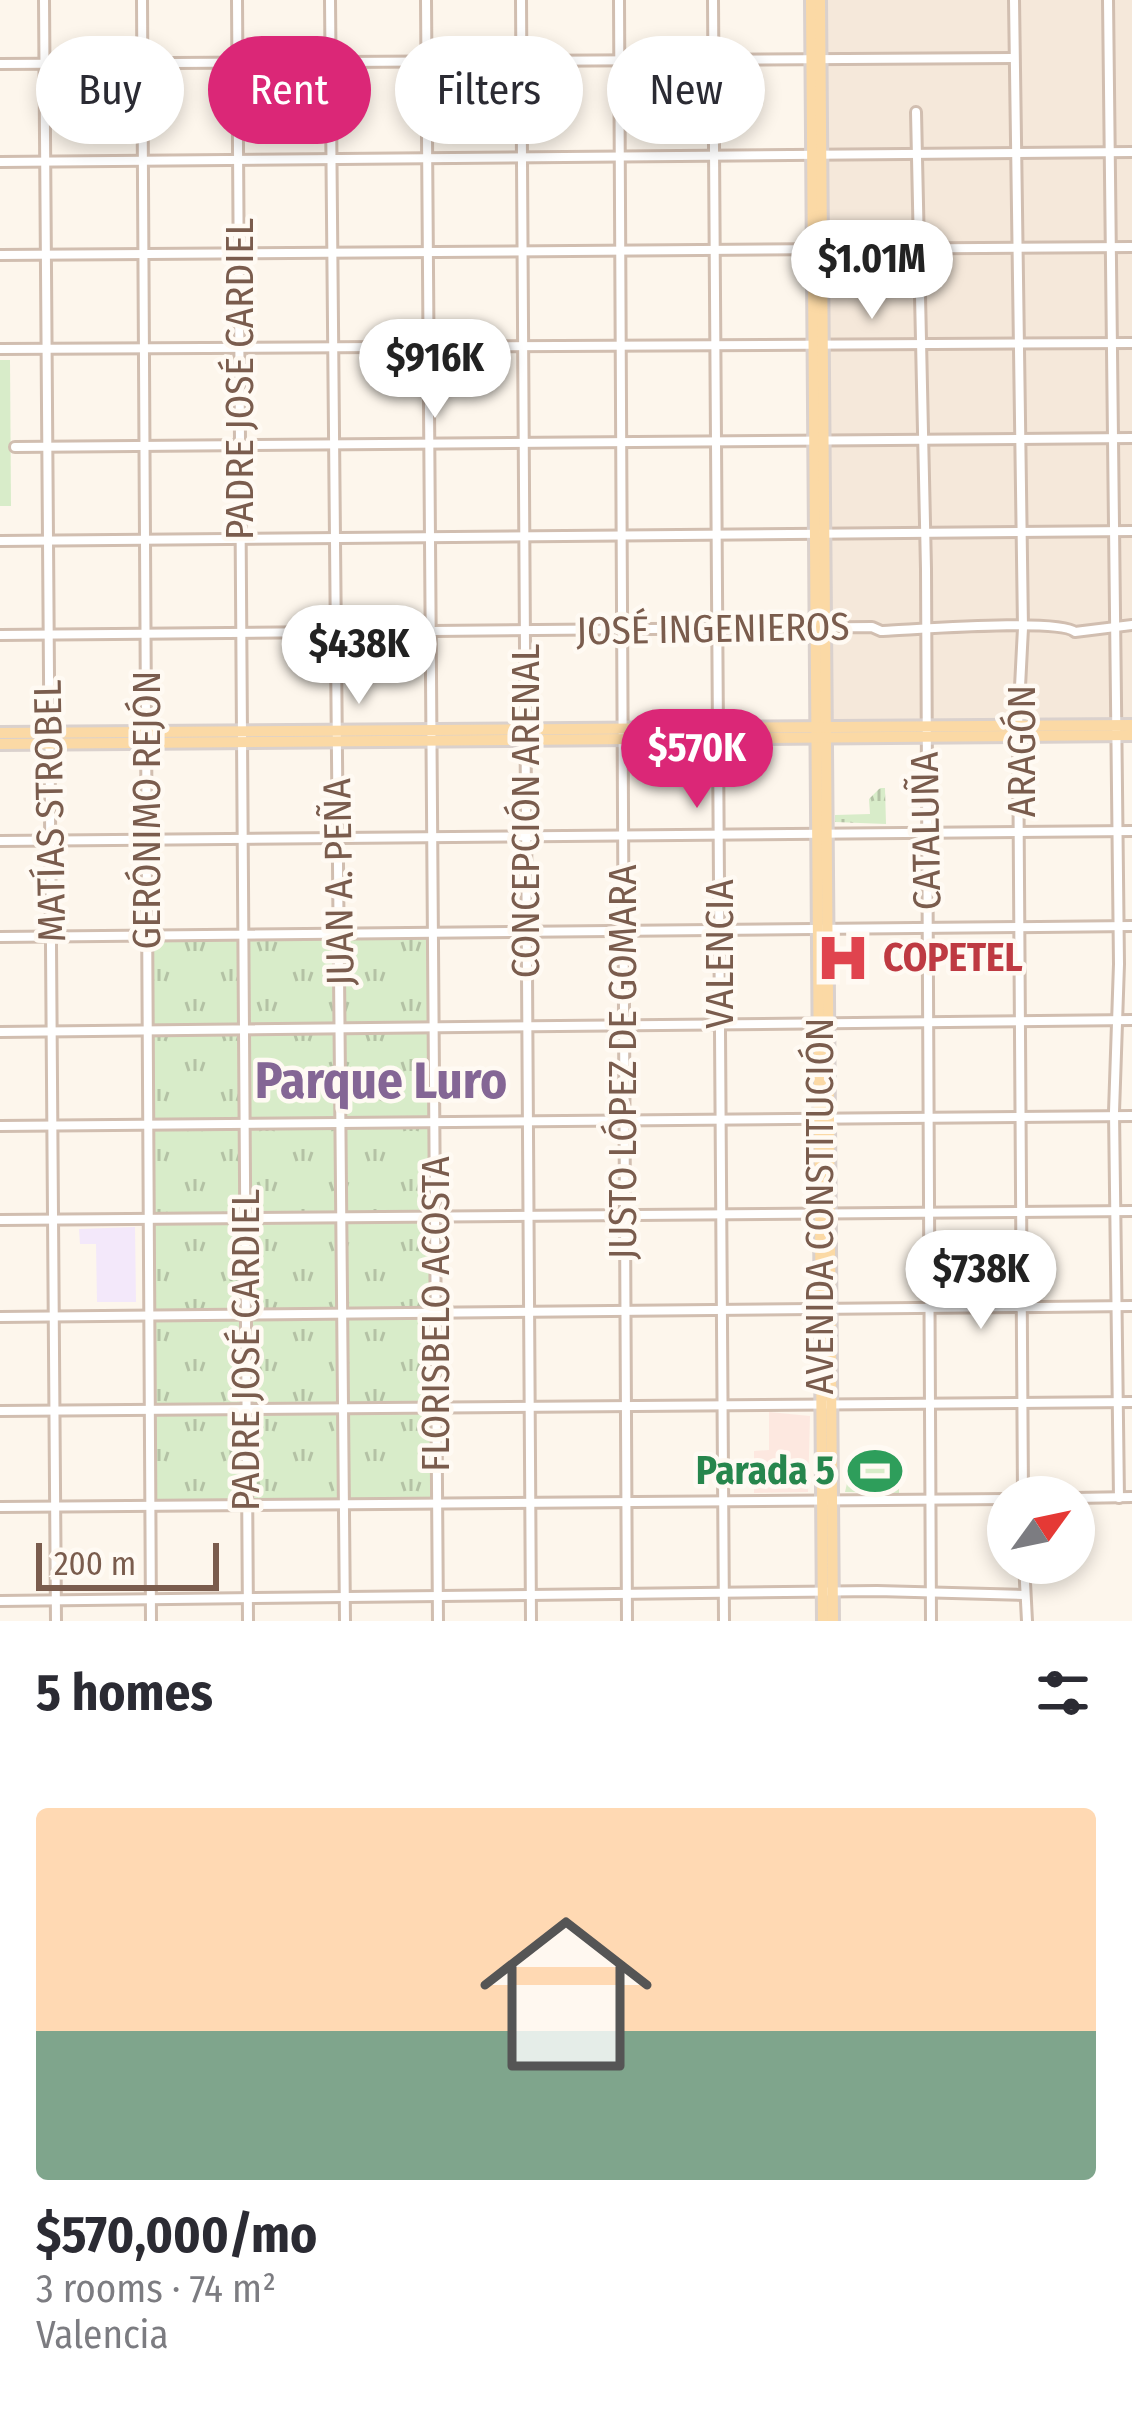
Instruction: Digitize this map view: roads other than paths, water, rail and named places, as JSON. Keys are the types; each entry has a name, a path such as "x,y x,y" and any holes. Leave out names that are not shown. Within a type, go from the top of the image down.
{"main road":[{"name":"AVENIDA CONSTITUCIÓN","path":"811,0 818,249 828,1592 824,1621"},
{"name":"AVENIDA CONSTITUCIÓN","path":"816,59 820,0"},
{"path":"0,733 147,738 1115,730 1132,725"},
{"path":"1115,730 1132,735"},
{"path":"0,744 48,738"},
{"name":"AVENIDA CONSTITUCIÓN","path":"828,1592 833,1621"}],"street":[{"name":"MATÍAS STROBEL","path":"44,0 44,36"},
{"name":"GERÓNIMO REJÓN","path":"142,0 142,36"},
{"name":"PADRE JOSÉ CARDIEL","path":"237,0 238,36"},
{"name":"JUAN A. PEÑA","path":"330,0 331,36"},
{"name":"FLORISBELO ACOSTA","path":"426,0 426,36"},
{"name":"CONCEPCIÓN ARENAL","path":"521,0 522,36"},
{"name":"JUSTO LÓPEZ DE GOMARA","path":"620,0 620,36"},
{"name":"VALENCIA","path":"713,0 713,36"},
{"name":"ARAGÓN","path":"1014,0 1022,628 1024,1476"},
{"path":"1108,0 1119,1498"},
{"path":"765,59 1014,58"},
{"path":"0,64 36,64"},
{"name":"CATALUÑA","path":"916,112 926,533 931,1621"},
{"name":"MATÍAS STROBEL","path":"45,144 56,1621"},
{"name":"GERÓNIMO REJÓN","path":"143,144 151,1621"},
{"name":"PADRE JOSÉ CARDIEL","path":"238,144 248,1621"},
{"name":"JUAN A. PEÑA","path":"332,144 345,1621"},
{"name":"FLORISBELO ACOSTA","path":"427,144 438,1621"},
{"name":"CONCEPCIÓN ARENAL","path":"523,144 531,1621"},
{"name":"JUSTO LÓPEZ DE GOMARA","path":"620,144 627,1621"},
{"name":"VALENCIA","path":"714,144 724,1621"},
{"path":"0,162 1132,152"},
{"path":"0,254 1132,247"},
{"path":"0,349 1132,343"},
{"path":"15,447 1132,438"},
{"path":"0,542 1132,531"},
{"name":"JOSÉ INGENIEROS","path":"0,635 1067,626 1075,632 1132,625"},
{"path":"0,841 1132,831"},
{"path":"0,937 1132,926"},
{"path":"0,1032 1132,1020"},
{"path":"0,1126 1132,1116"},
{"path":"0,1220 1132,1211"},
{"path":"0,1317 1132,1306"},
{"path":"0,1412 1132,1402"},
{"path":"1095,1497 1132,1497"},
{"path":"0,1507 987,1498"},
{"path":"1024,1584 1027,1621"},
{"path":"0,1601 1024,1594"}],"place":[{"name":"COPETEL","path":"843,958"},
{"name":"Parada 5","path":"875,1471"}],"district":[{"name":"Parque Luro","path":"381,1081"}]}
